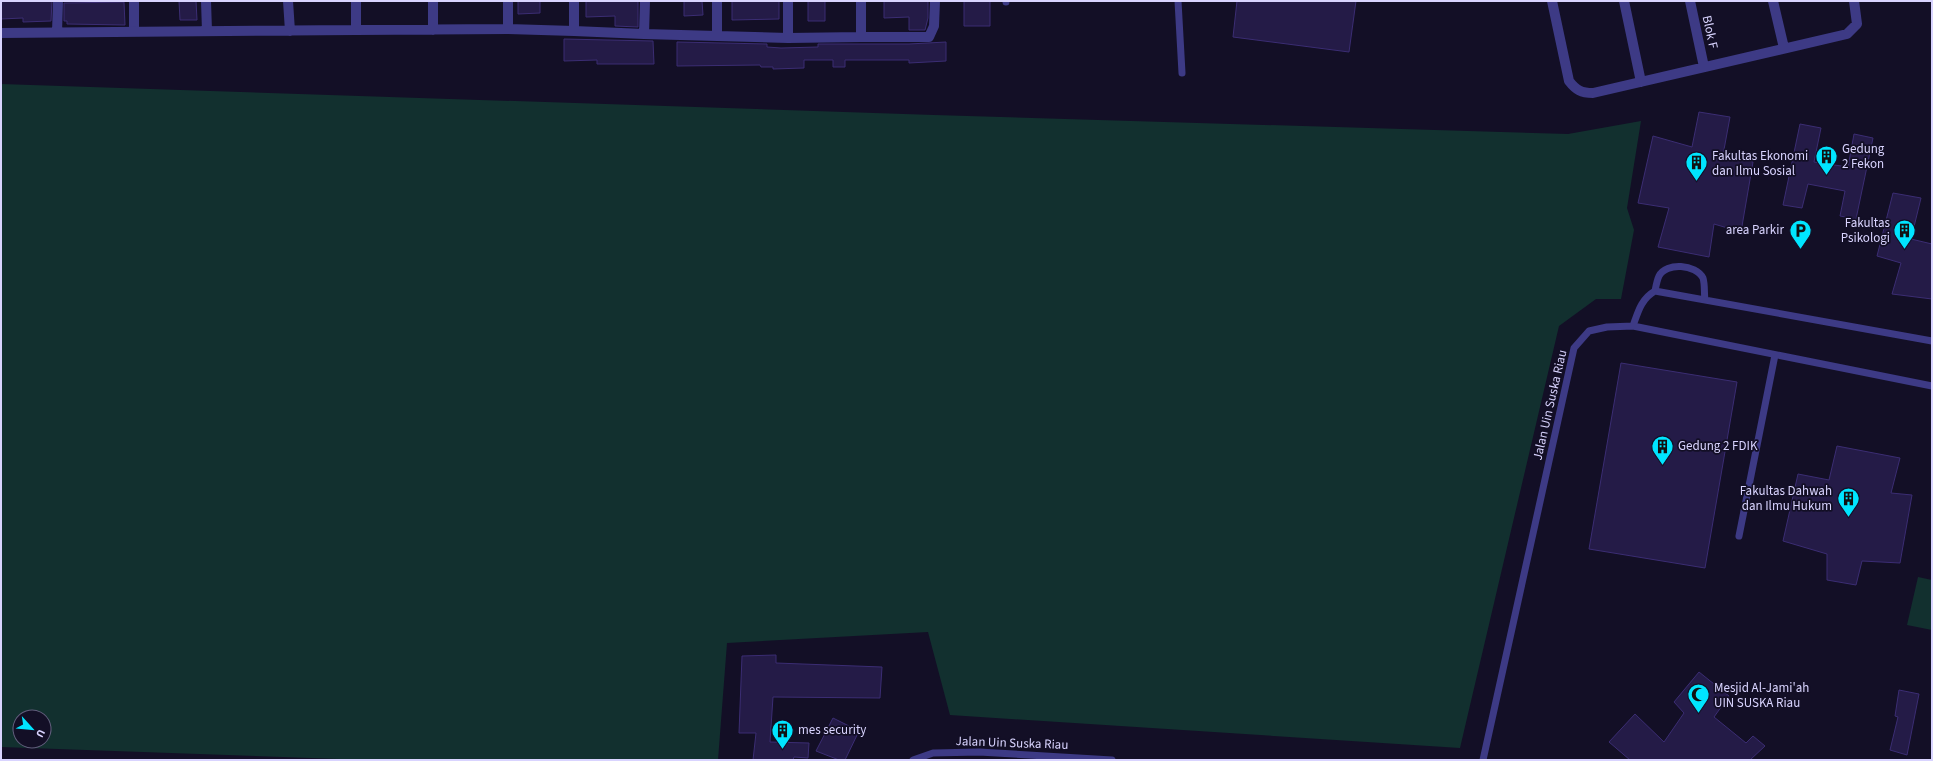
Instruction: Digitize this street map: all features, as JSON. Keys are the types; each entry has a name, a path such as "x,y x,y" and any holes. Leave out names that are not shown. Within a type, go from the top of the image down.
{"street":[{"path":"57,32 58,1"},
{"path":"134,1 134,32"},
{"path":"206,1 206,31"},
{"path":"288,1 290,31"},
{"path":"356,1 356,30"},
{"path":"433,1 433,30"},
{"path":"508,1 508,29"},
{"path":"574,1 574,31"},
{"path":"644,34 645,1"},
{"path":"717,1 717,36"},
{"path":"788,1 788,38"},
{"path":"861,1 861,37"},
{"path":"1,33 508,29 788,38 929,37 934,26 935,1"},
{"path":"1552,1 1569,81 1575,89 1584,93 1593,93 1847,34 1857,24 1854,1"},
{"path":"1624,1 1641,82"},
{"name":"Blok F","path":"1690,1 1704,68"},
{"path":"1773,1 1784,48"}],"lane":[{"path":"1178,1 1182,73"},
{"path":"1655,291 1659,275 1669,267 1680,266 1694,269 1703,278 1705,300"},
{"path":"1633,326 1641,304 1647,295 1655,291 1932,341"},
{"name":"Jalan Uin Suska Riau","path":"1484,760 1574,348 1589,331 1607,327 1633,326 1932,386"},
{"path":"1739,536 1775,355"},
{"name":"Jalan Uin Suska Riau","path":"913,760 934,752 979,752 1029,757 1112,760"}],"green space":[{"path":"1,84 934,115 1568,134 1641,121 1627,208 1634,230 1621,299 1596,299 1559,326 1460,748 950,715 928,632 727,643 718,760 368,760 52,749 52,709 12,709 12,747 1,747"},
{"path":"1918,577 1932,580 1932,630 1907,625"}],"building":[{"path":"1,1 52,1 51,21 23,22 23,18 1,19"},
{"path":"179,1 196,1 197,20 180,20"},
{"path":"518,1 540,1 540,13 518,14"},
{"path":"586,1 638,1 638,27 615,26 615,16 586,17"},
{"path":"684,1 702,1 703,15 684,16"},
{"path":"732,1 779,1 779,19 732,20"},
{"path":"808,1 825,1 825,21 808,21"},
{"path":"884,1 928,1 928,18 925,30 909,30 909,17 884,18"},
{"path":"964,1 990,1 990,26 964,26"},
{"path":"1237,1 1356,1 1349,52 1233,37"},
{"path":"124,2 125,25 67,24 67,21 64,21 64,3"},
{"path":"564,39 653,41 654,64 597,64 597,60 564,61"},
{"path":"677,42 767,44 767,47 781,48 818,47 818,44 909,44 946,42 946,61 909,63 909,60 845,60 845,67 833,67 833,60 804,60 804,68 773,69 773,67 761,67 760,65 677,66"},
{"name":"Fakultas Ekonomi dan Ilmu Sosial","path":"1699,112 1730,117 1723,155 1753,162 1741,232 1714,224 1709,257 1658,247 1669,208 1638,203 1653,136 1692,147"},
{"name":"Gedung 2 Fekon","path":"1800,124 1821,128 1814,162 1848,167 1854,134 1873,138 1856,219 1840,216 1845,191 1808,184 1802,208 1783,205"},
{"name":"Fakultas Psikologi","path":"1893,193 1921,198 1911,239 1932,244 1932,299 1892,294 1901,263 1877,256"},
{"name":"Gedung 2 FDIK","path":"1621,363 1737,382 1705,568 1589,549"},
{"name":"Fakultas Dahwah dan Ilmu Hukum","path":"1837,446 1900,458 1891,493 1912,495 1900,563 1862,561 1856,585 1827,580 1827,554 1783,541 1798,474 1829,480"},
{"path":"776,655 776,663 882,667 880,698 773,697 770,742 809,743 808,758 794,757 793,760 753,760 756,733 739,733 742,656"},
{"name":"Mesjid Al-Jami'ah UIN SUSKA Riau","path":"1699,672 1729,696 1714,717 1746,743 1753,736 1765,746 1750,760 1630,760 1609,742 1635,714 1664,742 1684,713 1674,702"},
{"path":"1899,690 1919,694 1907,755 1890,750 1898,717 1895,716"},
{"path":"833,718 859,731 845,760 839,760 816,751"}],"place":[{"name":"Gedung 2 Fekon","path":"1827,176"},
{"name":"Fakultas Ekonomi dan Ilmu Sosial","path":"1696,182"},
{"name":"area Parkir","path":"1800,250"},
{"name":"Fakultas Psikologi","path":"1905,250"},
{"name":"Gedung 2 FDIK","path":"1663,466"},
{"name":"Fakultas Dahwah dan Ilmu Hukum","path":"1848,518"},
{"name":"Mesjid Al-Jami'ah UIN SUSKA Riau","path":"1699,714"},
{"name":"mes security","path":"782,750"}]}
